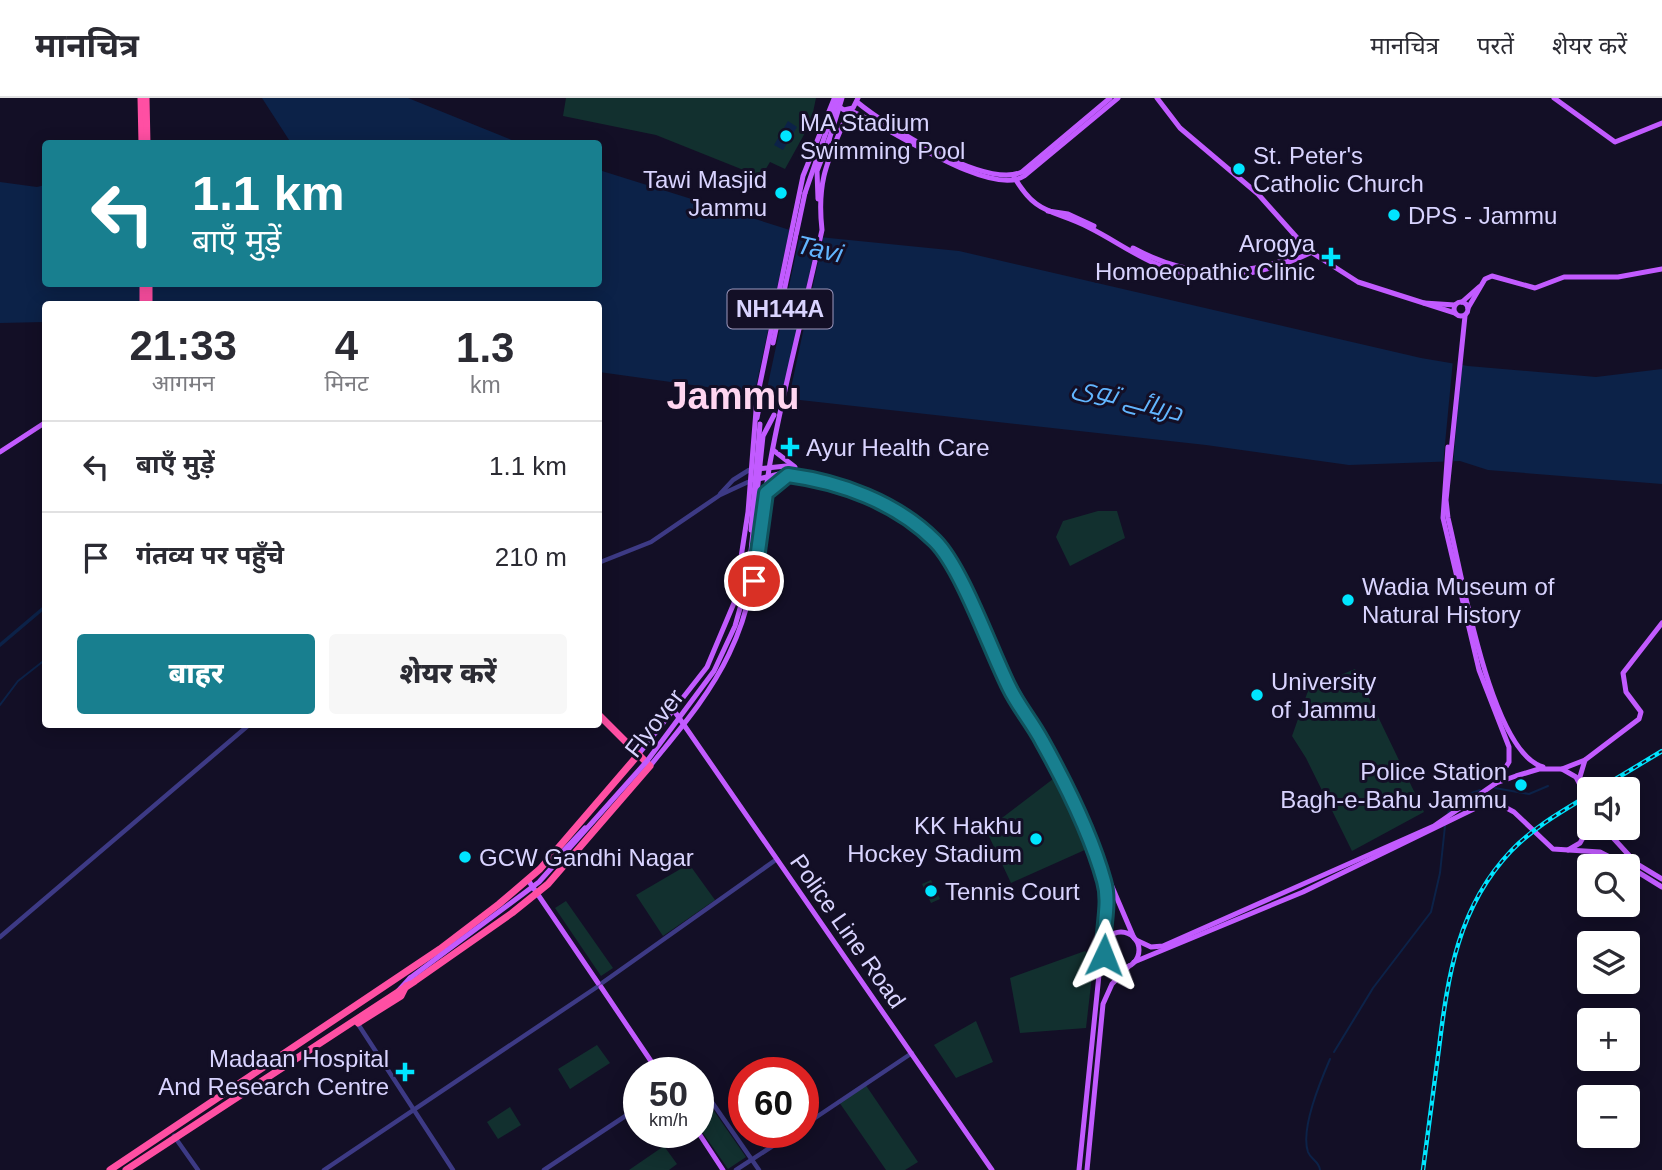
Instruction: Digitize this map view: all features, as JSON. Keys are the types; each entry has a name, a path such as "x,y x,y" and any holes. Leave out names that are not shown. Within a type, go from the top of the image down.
{"highway":[{"path":"144,98 144,140"},
{"path":"602,718 637,757"},
{"path":"127,1170 464,948 536,893 600,827 649,768 602,724"},
{"path":"621,776 628,750"},
{"path":"110,1170 440,949 540,870 637,757"},
{"path":"356,1021 401,996 406,986"}],"main road":[{"path":"837,98 839,108 849,110 950,164 985,176 1014,178 1031,171 1118,98"},
{"path":"649,768 691,716 718,674 742,626 760,553 773,450 822,230 817,171 829,140 837,98"},
{"path":"797,219 837,98"},
{"path":"797,219 804,172 837,98"},
{"path":"1014,178 1110,98"},
{"path":"1157,98 1180,128 1258,194 1311,251 1364,284 1424,303 1460,318"},
{"path":"1554,98 1615,142 1662,123"},
{"path":"820,202 825,164 849,110 859,100 868,112 954,160 1014,178 1033,205 1091,228 1157,265 1194,276 1270,269 1311,251"},
{"name":"NH144A","path":"759,399 797,219"},
{"path":"1424,303 1455,305 1492,276 1535,288 1564,277 1618,277 1662,269"},
{"path":"1460,318 1479,287"},
{"path":"1462,302 1468,308"},
{"path":"1455,305 1460,318 1443,518 1479,670 1509,747 1509,762 1496,783"},
{"path":"753,431 760,407 759,399"},
{"path":"637,757 707,667 728,623 740,578 753,431 759,399"},
{"name":"Flyover","path":"397,992 410,978 540,882 647,761 714,671 735,626 748,580 763,436 774,415 784,404"},
{"name":"Flyover","path":"540,870 554,861 645,758 695,695 722,650 745,579 760,407"},
{"path":"0,452 42,425"},
{"path":"773,450 803,473"},
{"path":"749,470 786,466 852,490 896,512 932,538 973,597 1011,679 1045,736 1139,952 1132,964 1112,984 1103,1003 1087,1170"},
{"path":"748,482 769,476 788,475 816,479"},
{"path":"766,493 788,475"},
{"path":"748,497 753,490 761,492 764,511"},
{"path":"1445,500 1482,667 1522,755 1535,765 1550,769"},
{"path":"1457,815 1496,783 1533,771 1562,769 1585,760 1631,727 1641,712 1626,692 1623,673 1662,623"},
{"name":"Police Line Road","path":"674,712 992,1170"},
{"path":"677,733 692,737 691,716"},
{"path":"1581,777 1585,760"},
{"path":"1562,769 1577,781"},
{"path":"1483,792 1491,803 1514,812 1549,846 1604,854"},
{"path":"1104,957 1114,966 1132,964 1303,892 1457,815 1491,803"},
{"path":"1104,941 1118,932 1151,947 1163,946 1438,826"},
{"path":"1565,850 1582,840"},
{"path":"1615,840 1633,860 1662,879"},
{"path":"1640,874 1662,887"},
{"path":"528,880 648,1057"},
{"path":"1079,1170 1100,965 1104,957 1107,880"},
{"path":"709,1148 723,1170"}],"street":[{"path":"720,495 733,480 749,470"},
{"path":"602,561 651,542 720,495 748,482"},
{"path":"0,937 245,728"},
{"path":"324,1170 599,985 777,859"},
{"path":"356,1021 453,1170"},
{"path":"819,1115 912,1053"},
{"path":"714,1105 759,1170"},
{"path":"544,1170 623,1118"},
{"path":"169,1129 198,1170"},
{"path":"736,1170 768,1148"}],"green space":[{"path":"566,98 816,98 811,122 785,169 770,162 761,177 656,135 563,116"},
{"path":"1098,511 1117,511 1125,538 1070,566 1056,537 1063,521"},
{"path":"1355,669 1424,812 1352,851 1306,758 1292,736 1309,688"},
{"name":"KK Hakhu Hockey Stadium","path":"1053,779 1087,849 1011,883 986,830"},
{"path":"689,864 715,900 663,936 636,895"},
{"name":"Tennis Court","path":"931,880 940,899 931,903 922,884"},
{"path":"566,901 613,968 601,976 555,908"},
{"path":"1085,951 1094,958 1086,1028 1020,1033 1010,978"},
{"path":"976,1021 993,1062 956,1078 934,1045"},
{"path":"597,1045 610,1063 570,1089 558,1069"},
{"path":"865,1084 918,1162 905,1170 886,1170 839,1102"},
{"path":"510,1107 521,1125 498,1139 487,1122"},
{"path":"714,1111 728,1131 728,1148 740,1148 746,1157 728,1169 713,1148"},
{"path":"661,1148 665,1148 677,1164 669,1170 629,1170"}],"water":[{"path":"262,98 408,98 512,140 289,140"},
{"name":"MA Stadium Swimming Pool","path":"788,121 797,127 783,150 774,145"},
{"path":"602,171 809,236 959,251 1421,358 1468,366 1596,377 1662,369 1662,484 1488,470 1460,461 1349,465 1206,445 800,400 602,372 602,301 42,301 42,322 0,323 0,182 42,186 42,287 602,287"}],"pier":[{"path":"790,227 801,230 765,398 754,396"},
{"path":"818,234 824,234 788,402 782,401"},
{"path":"1453,360 1462,362 1453,465 1443,465"}],"waterway":[{"path":"0,645 42,609"},
{"path":"0,705 18,681 42,662"},
{"path":"1495,788 1529,794 1548,786"},
{"path":"1448,813 1460,797 1480,790"},
{"path":"1334,1052 1373,988 1431,912 1440,873 1445,826"},
{"path":"1320,1170 1308,1152 1306,1142 1309,1118 1330,1059"}],"railway":[{"path":"1619,777 1662,751"},
{"path":"1423,1170 1447,994 1458,943 1467,919 1493,873 1511,851 1538,827 1577,802"}],"place":[{"name":"MA Stadium Swimming Pool","path":"786,136"},
{"name":"St. Peter's Catholic Church","path":"1239,169"},
{"name":"Tawi Masjid Jammu","path":"781,193"},
{"name":"DPS - Jammu","path":"1394,215"},
{"name":"Arogya Homoeopathic Clinic","path":"1331,257"},
{"name":"Ayur Health Care","path":"790,447"},
{"name":"Wadia Museum of Natural History","path":"1348,600"},
{"name":"University of Jammu","path":"1257,695"},
{"name":"Police Station Bagh-e-Bahu Jammu","path":"1521,785"},
{"name":"KK Hakhu Hockey Stadium","path":"1036,839"},
{"name":"GCW Gandhi Nagar","path":"465,857"},
{"name":"Tennis Court","path":"931,891"},
{"name":"Madaan Hospital And Research Centre","path":"405,1072"}],"district":[{"name":"Jammu","path":"733,396"}],"route":[{"path":"754,581 760,553 766,493 788,475 808,480 816,479 864,495 918,526 938,544 949,559 970,601 1010,690 1043,743 1089,842 1105,882 1104,955"}],"water label":[{"name":"Tavi","path":"820,249"},
{"name":"دریائے توی","path":"1128,398"}]}
